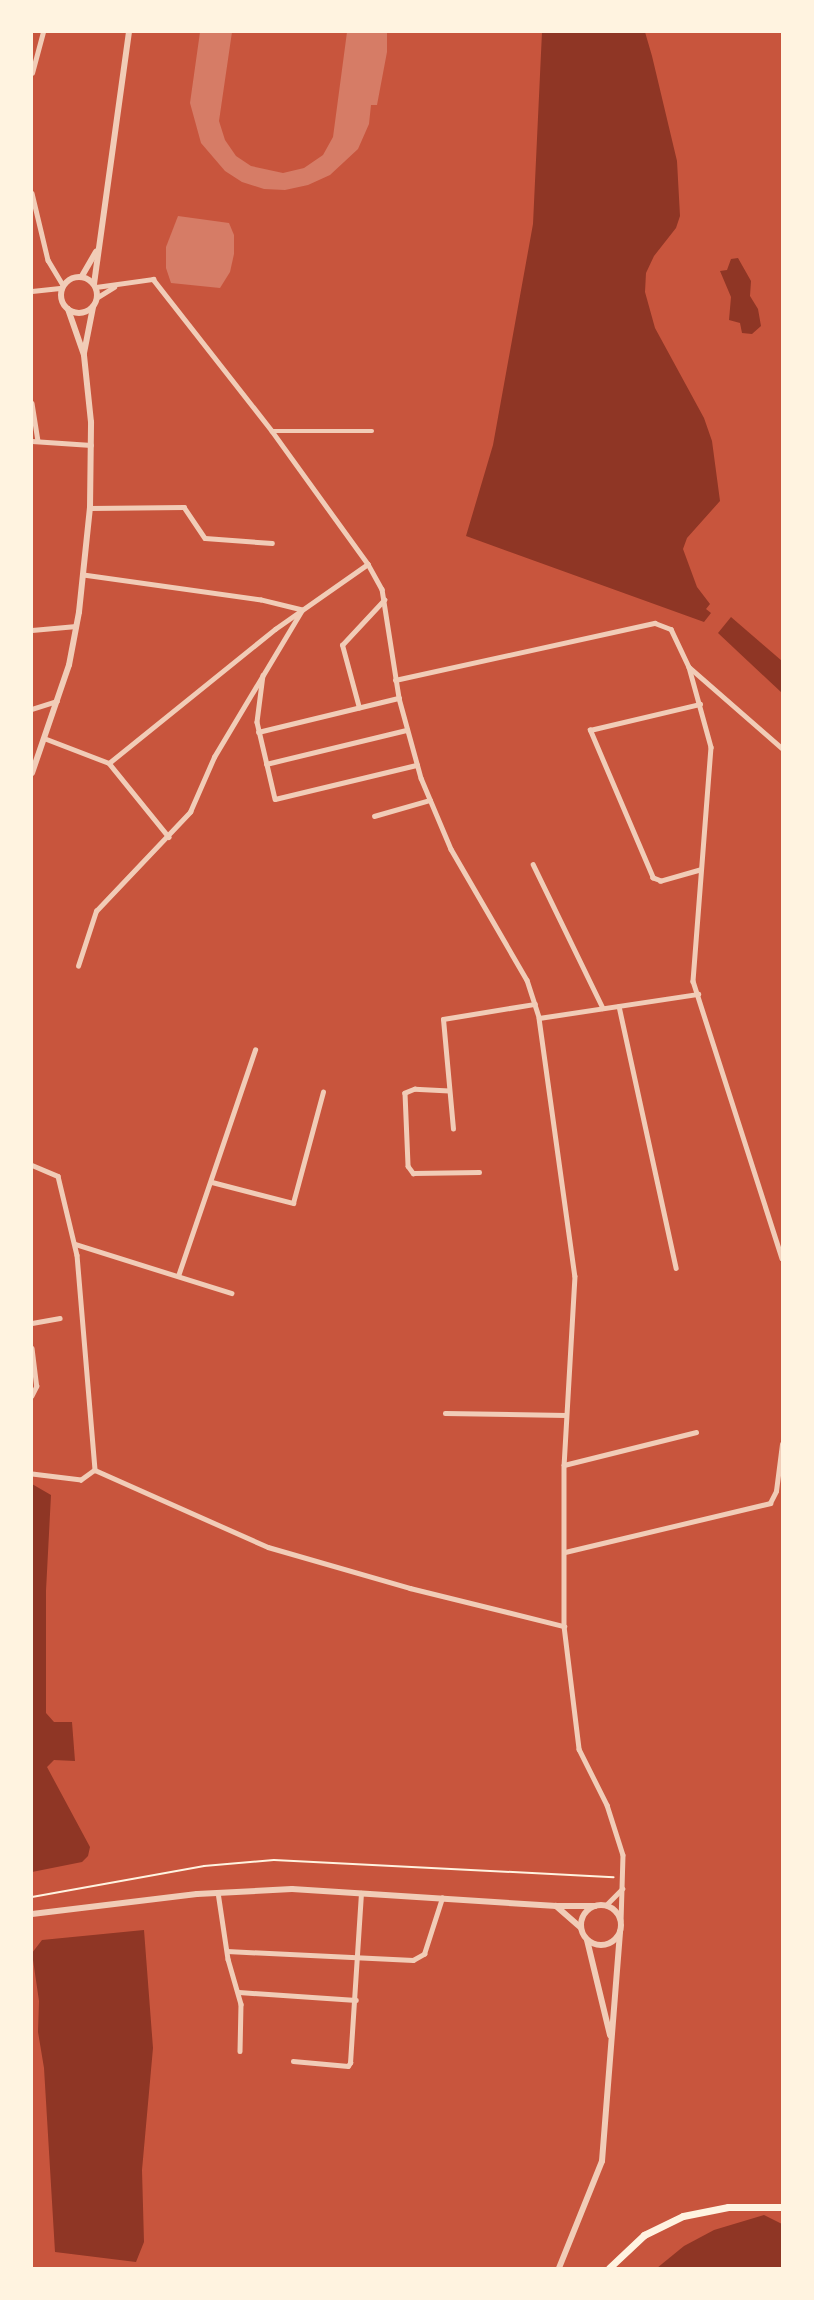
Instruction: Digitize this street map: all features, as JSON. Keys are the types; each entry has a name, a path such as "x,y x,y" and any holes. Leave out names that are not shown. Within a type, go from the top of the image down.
{"main road":[{"path":"609,2269 644,2235 672,2220 709,2209 782,2207"}],"street":[{"path":"32,73 43,32"},
{"path":"98,297 95,285 97,251 129,32"},
{"path":"32,193 48,260 62,287 61,299 68,309 84,355 92,445 90,508 76,626 58,701 32,773"},
{"path":"82,276 97,251"},
{"path":"32,291 62,287 71,278 82,276 95,285 153,279 272,431 368,564 384,600 399,698 417,765 430,800 451,849 524,972 539,1018 573,1258 564,1465 564,1626 576,1737 618,1832 623,1855 621,1921 602,2161 559,2269"},
{"path":"84,355 93,307 98,297 118,284"},
{"path":"68,309 81,313 93,307"},
{"path":"32,403 38,441"},
{"path":"272,431 372,431"},
{"path":"32,441 92,445"},
{"path":"90,508 184,507 205,538 272,543"},
{"path":"110,763 302,610 368,564"},
{"path":"84,575 261,600 302,610"},
{"path":"359,708 342,645 384,600"},
{"path":"78,966 96,911 190,813 214,757 302,610"},
{"path":"395,680 655,623 671,629 689,667 711,747 692,974 782,1258"},
{"path":"32,631 76,626"},
{"path":"689,667 782,748"},
{"path":"264,671 257,703 258,732 275,799 417,765"},
{"path":"258,732 399,698"},
{"path":"32,709 58,701"},
{"path":"699,870 661,881 653,878 590,730 700,704"},
{"path":"266,764 407,730"},
{"path":"44,738 110,763 169,836"},
{"path":"374,816 430,800"},
{"path":"533,864 603,1008"},
{"path":"539,1018 698,994"},
{"path":"453,1129 443,1019 534,1004"},
{"path":"619,1006 676,1268"},
{"path":"178,1276 255,1050"},
{"path":"449,1091 415,1089 405,1093 408,1166 413,1173 479,1172"},
{"path":"212,1182 293,1203 323,1092"},
{"path":"32,1165 58,1176 75,1244 95,1470"},
{"path":"75,1244 231,1293"},
{"path":"32,1323 60,1318"},
{"path":"32,1348 37,1386 32,1396"},
{"path":"445,1413 566,1415"},
{"path":"564,1465 696,1432"},
{"path":"565,1552 770,1503 776,1491 782,1444"},
{"path":"32,1474 81,1480 95,1470"},
{"path":"95,1470 268,1547 410,1588 564,1626"},
{"path":"606,1905 623,1888"},
{"path":"32,1914 218,1892 292,1889 556,1906 606,1905 616,1911 621,1921"},
{"path":"218,1892 227,1951 239,1993 240,2051"},
{"path":"293,2061 348,2066 356,2000 361,1892"},
{"path":"227,1951 358,1958 420,1958 425,1954 442,1897"},
{"path":"556,1906 581,1928 586,1938 612,2043"},
{"path":"581,1928 583,1917 595,1906"},
{"path":"586,1938 602,1945 612,1941 620,1932"},
{"path":"239,1993 356,2000"}],"path":[{"path":"32,1897 204,1866 274,1860 614,1877"}],"shaded area":[{"path":"542,32 645,32 652,56 677,161 680,216 676,228 654,256 646,273 645,292 655,328 704,418 712,441 720,501 687,538 683,549 697,587 710,604 706,609 711,613 704,622 466,536 493,445 533,224"},
{"path":"738,258 751,281 750,296 758,309 761,326 752,334 742,333 740,323 729,320 731,297 720,271 727,270 731,259"},
{"path":"731,617 782,661 782,693 718,633"},
{"path":"32,1484 51,1495 46,1591 46,1713 54,1722 72,1722 75,1761 54,1760 47,1767 90,1847 88,1856 82,1862 32,1872"},
{"path":"144,1930 153,2048 142,2170 144,2242 136,2262 55,2252 44,2068 38,2032 39,2001 32,1953 42,1940"},
{"path":"764,2215 782,2224 782,2268 657,2268 684,2246 714,2230"}],"building":[{"path":"200,32 232,32 219,121 225,140 236,156 251,166 283,173 304,168 323,155 333,137 347,32 387,32 387,52 377,105 371,105 369,124 358,149 330,175 308,185 285,190 264,189 242,182 225,171 201,143 190,103"},
{"path":"178,216 229,223 234,235 234,254 230,272 220,288 171,283 166,268 166,247"}]}
